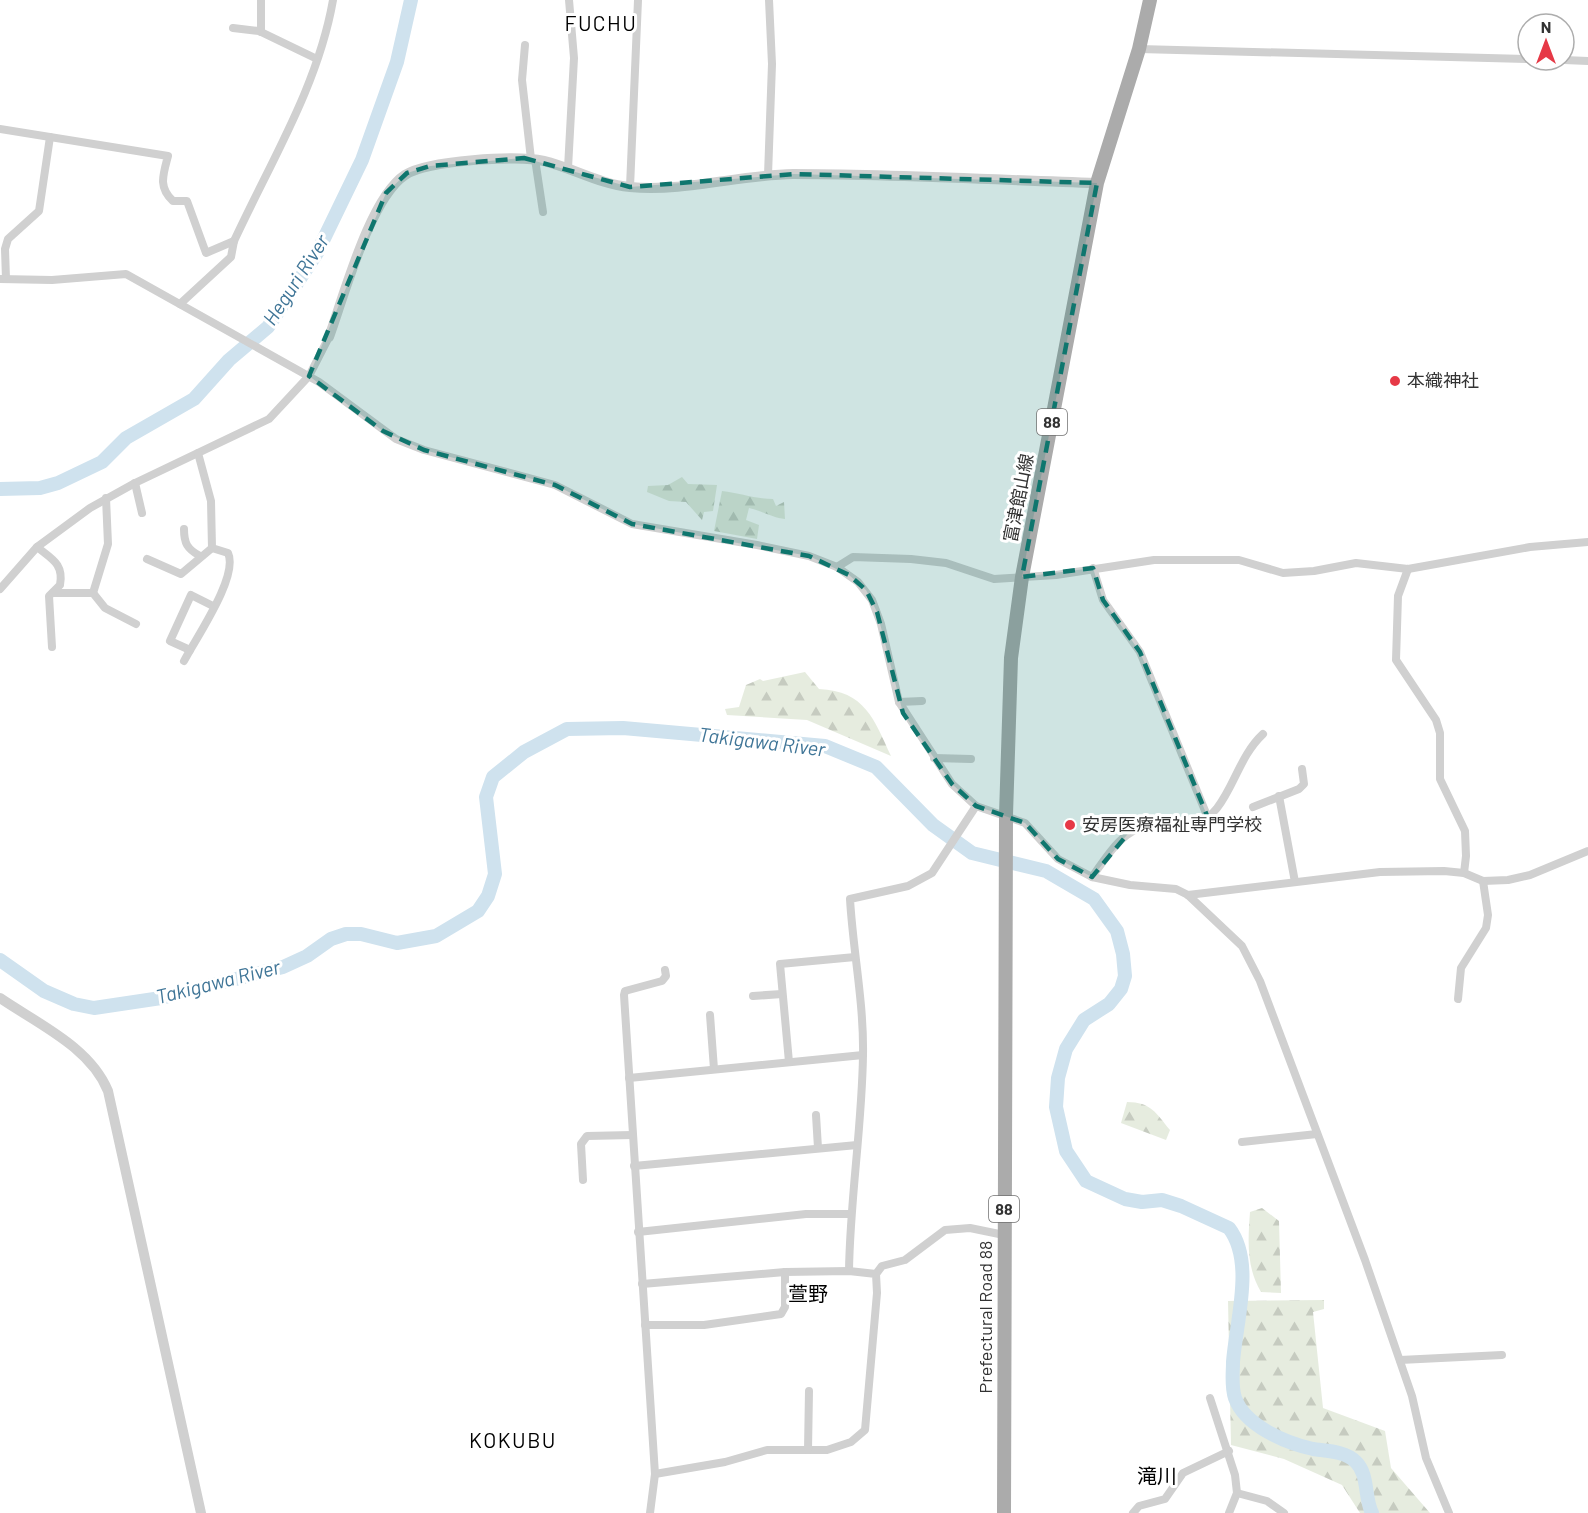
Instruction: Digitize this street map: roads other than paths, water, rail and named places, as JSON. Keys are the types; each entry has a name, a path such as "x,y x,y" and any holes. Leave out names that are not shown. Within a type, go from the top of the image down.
{"main road":[{"name":"富津館山線","path":"1006,905 1006,815 1011,658 1022,577 1097,183 1139,50 1150,0"},
{"name":"Prefectural Road 88","path":"1004,1513 1006,905"}],"street":[{"path":"261,0 261,32"},
{"path":"180,304 231,257 234,241 265,178 317,60 333,0"},
{"path":"568,168 574,58 569,0"},
{"path":"630,187 638,0"},
{"path":"768,175 772,64 769,0"},
{"path":"233,28 261,32 317,60"},
{"path":"525,45 522,80 543,212"},
{"path":"1139,50 1516,59"},
{"path":"0,129 168,156 162,181 163,190 173,201 187,201 206,253 234,241"},
{"path":"50,137 39,211 8,239 3,279 52,280 126,274 340,394 383,432 424,450 555,485 632,524 799,554 837,567 858,582 872,600 881,624 898,702 952,784 976,806 1006,815 1033,830 1058,859 1092,877 1130,885 1176,889 1188,895 1242,946 1251,961 1400,1360 1412,1396 1426,1458 1449,1513"},
{"path":"1,587 37,547 106,498 260,426 280,410 309,376 329,337 380,203 398,180 408,173 430,166 533,159 568,168 603,182 630,187 674,187 768,175 1097,183"},
{"path":"198,453 211,501 212,548"},
{"path":"135,483 142,513"},
{"path":"93,593 108,544 106,498"},
{"path":"184,529 184,541 189,550 200,556"},
{"path":"837,567 853,557 911,559 946,563 994,579 1056,575 1164,560 1239,560 1283,573 1314,572 1356,563 1408,569 1530,547 1588,542"},
{"path":"37,547 61,569 60,585 49,596 52,647"},
{"path":"147,559 181,574 212,548"},
{"path":"184,661 228,579 231,563 228,553 212,548"},
{"path":"1094,568 1103,600 1140,652 1208,818"},
{"path":"1408,569 1398,596 1396,660 1436,720 1440,733 1440,779 1465,831 1464,873"},
{"path":"52,592 93,593 105,608 136,624"},
{"path":"190,650 170,641 191,596 213,606"},
{"path":"898,702 922,701"},
{"path":"1092,877 1114,847 1131,830 1167,824 1187,830 1218,810 1248,750 1263,734"},
{"path":"934,758 971,759"},
{"path":"1253,807 1299,789 1304,783 1302,769"},
{"path":"1279,796 1295,882"},
{"path":"849,1271 850,1214 863,1055 860,988 850,899 908,886 932,873 976,806"},
{"path":"1188,895 1380,872 1464,873 1483,881 1508,880 1530,875 1588,851"},
{"path":"1458,999 1461,968 1486,928 1488,915 1483,881"},
{"path":"789,1062 779,969 782,962 855,957"},
{"path":"650,1513 655,1474 638,1232 625,991 662,981 666,976 665,970"},
{"path":"753,996 782,994"},
{"path":"0,998 84,1055 102,1078 108,1091 201,1513"},
{"path":"710,1015 714,1069"},
{"path":"629,1078 863,1055"},
{"path":"816,1115 818,1148"},
{"path":"1242,1142 1317,1134"},
{"path":"583,1180 581,1144 587,1136 632,1135"},
{"path":"634,1166 857,1144"},
{"path":"638,1232 806,1214 850,1214"},
{"path":"655,1474 725,1462 767,1450 838,1448 851,1442 865,1430 877,1293 876,1274 882,1266 905,1260 945,1230 970,1228 1004,1235"},
{"path":"642,1284 785,1272 849,1271 876,1274"},
{"path":"645,1325 704,1325 781,1314 785,1307 785,1272"},
{"path":"1400,1360 1502,1355"},
{"path":"808,1450 809,1391"},
{"path":"1210,1398 1229,1451 1237,1493 1229,1513"},
{"path":"1133,1513 1139,1506 1164,1499 1184,1473 1229,1451"},
{"path":"1237,1493 1267,1501 1284,1513"}],"waterway":[{"name":"Heguri River","path":"0,489 40,488 58,483 102,462 126,438 194,399 229,360 268,327 317,253 362,160 397,62 411,0"},
{"name":"Takigawa River","path":"0,960 44,991 74,1004 94,1008 161,998 283,967 307,956 331,939 346,934 361,934 397,943 436,936 478,911 488,896 495,874 486,797 493,777 524,752 567,729 623,728 825,746 876,767 933,825 972,853 1046,871 1094,899 1117,931 1123,954 1125,976 1121,989 1109,1004 1084,1020 1066,1049 1058,1078 1056,1107 1066,1151 1086,1181 1125,1199 1142,1202 1162,1200 1181,1206 1229,1228 1237,1242 1241,1258 1242,1292 1233,1362 1235,1398 1240,1408 1257,1425 1279,1438 1352,1458 1363,1473 1372,1513"}],"place":[{"name":"本織神社","path":"1395,381"},
{"name":"安房医療福祉専門学校","path":"1070,825"}],"district":[{"name":"FUCHU","path":"601,24"},
{"name":"萱野","path":"808,1294"},
{"name":"KOKUBU","path":"513,1441"},
{"name":"滝川","path":"1157,1476"}]}
